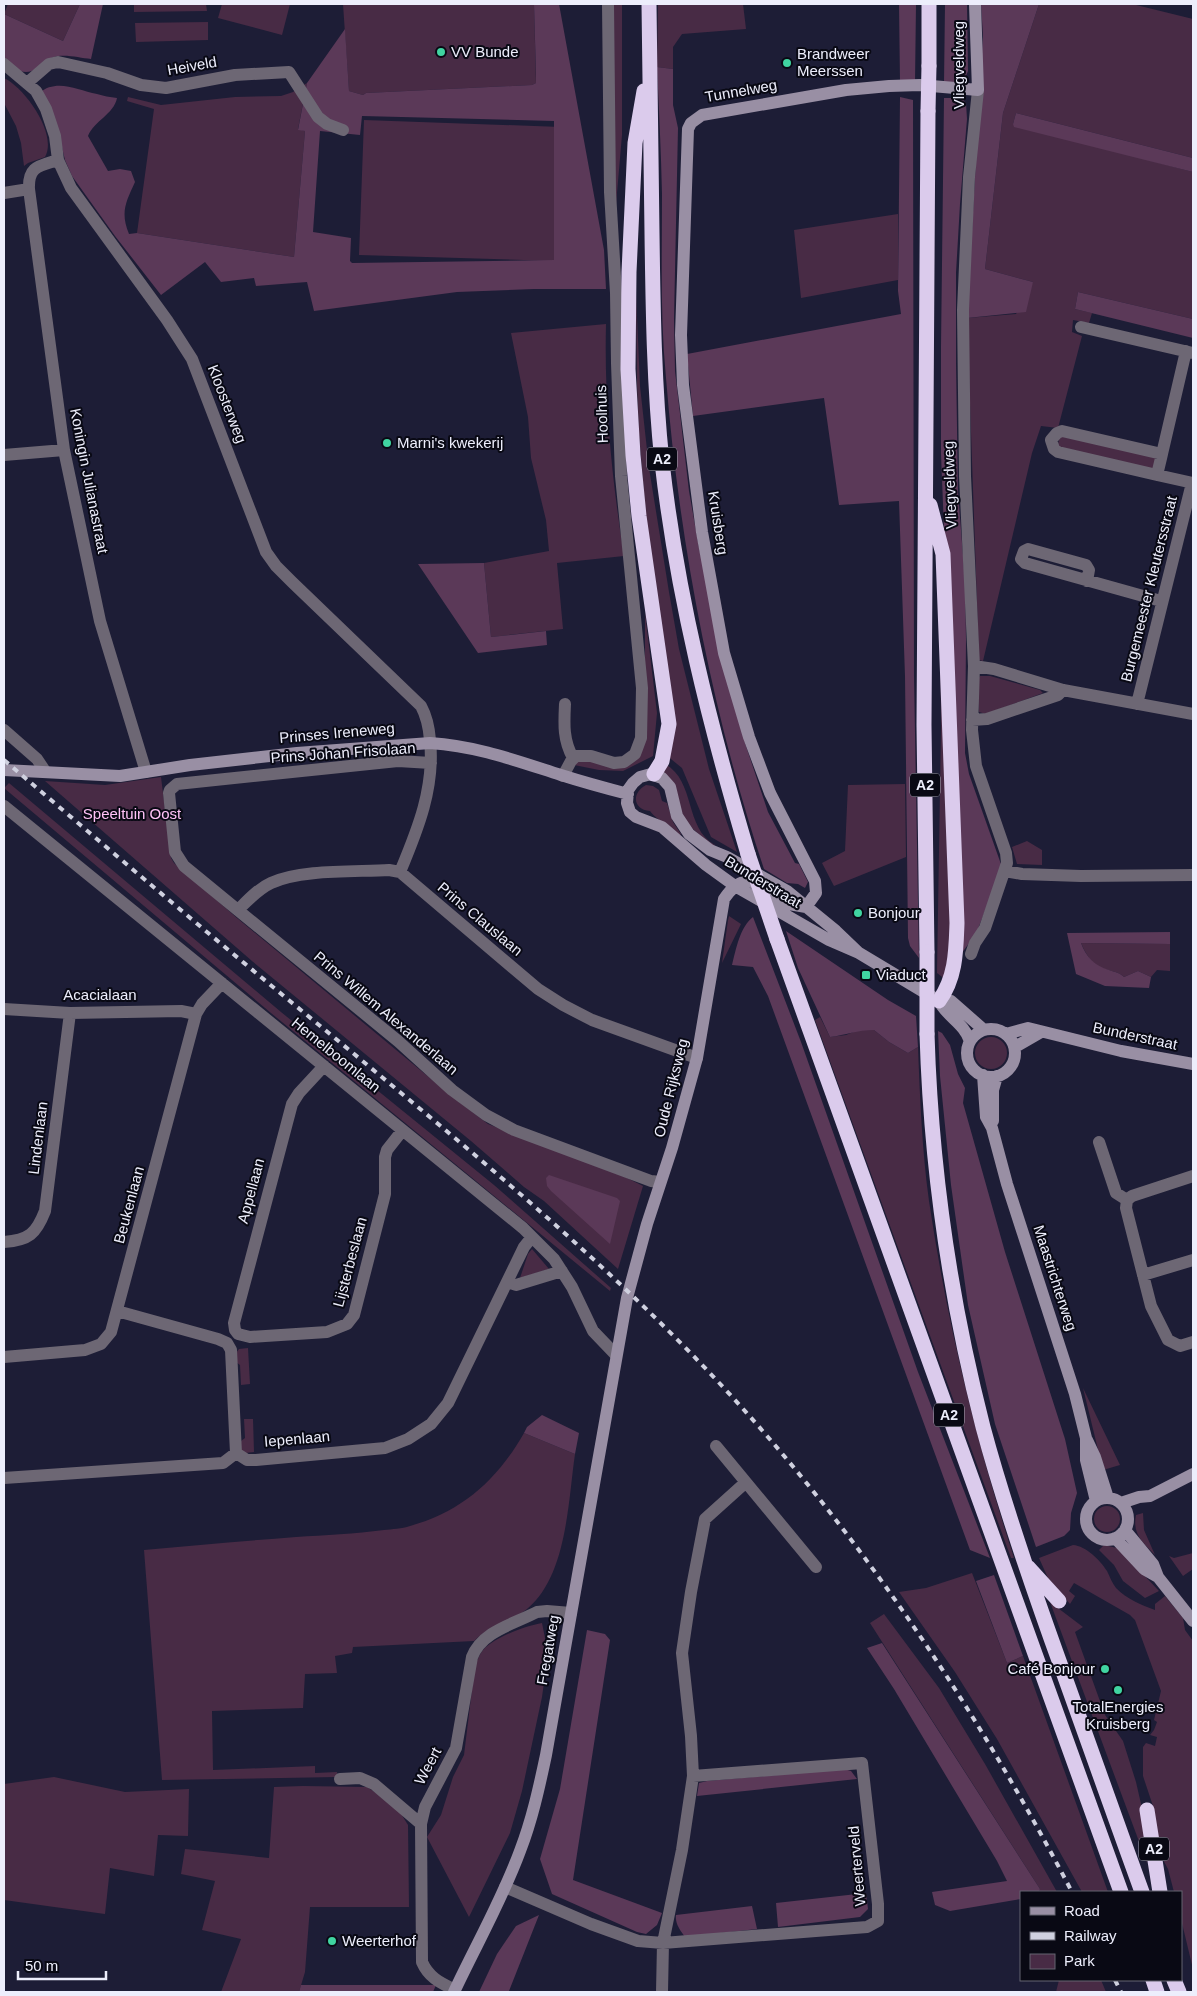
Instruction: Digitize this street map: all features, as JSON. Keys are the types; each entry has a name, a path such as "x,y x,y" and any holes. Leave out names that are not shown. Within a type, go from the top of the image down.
{"highway":[{"name":"A2","path":"650,4 654,357 662,462 679,576 699,674 723,769 748,854 1121,1891"},
{"name":"A2","path":"929,4 924,725 928,1078 936,1166 957,1310 983,1427 1024,1562 1142,1891"},
{"name":"A2","path":"650,55 634,143 628,341 630,413 639,516 669,724 662,761 654,774"},
{"name":"A2","path":"925,489 943,554 957,923 953,973 947,990 939,1001"},
{"name":"A2","path":"1024,1562 1059,1601"},
{"name":"A2","path":"1147,1810 1160,1891"}],"street":[{"name":"Hoolhuis","path":"573,758 586,756 614,763 624,762 635,754 640,738 642,688 621,476 616,363 616,293 610,192 608,4"},
{"name":"Vliegveldweg","path":"971,954 975,943 985,928 1005,871 1006,854 976,766 972,720 974,666 965,476 963,310 968,186 978,90 975,4"},
{"name":"Heiveld","path":"27,83 49,64 58,62 107,73 141,85 166,88 235,75 289,72 318,117 327,124 343,130"},
{"name":"Kloosterweg","path":"4,64 36,91 46,109 55,136 58,160 71,188 167,320 192,359 266,552 276,566 292,582 421,706 428,722 432,763 418,830 400,872"},
{"name":"Tunnelweg","path":"690,123 696,118 709,113 854,89 920,85 978,90"},
{"name":"Kruisberg","path":"690,123 686,138 681,335 685,404 702,532 724,653 748,738 770,794 816,887 815,898 806,907"},
{"path":"4,193 29,190 29,179 32,172 38,166 58,160"},
{"name":"Koningin Julianastraat","path":"29,190 64,450 100,621 146,772"},
{"path":"1081,327 1189,352 1157,475"},
{"path":"1162,454 1062,432 1056,433 1051,440 1054,449 1058,452 1193,483"},
{"path":"4,455 64,450"},
{"name":"Burgemeester Kleutersstraat","path":"1137,704 1193,483"},
{"path":"1087,581 1089,570 1086,565 1028,549 1022,554 1021,559 1025,563 1087,581 1162,601"},
{"path":"974,666 994,669 1063,690 1193,714"},
{"path":"972,720 987,719 1058,695 1063,690"},
{"path":"563,776 573,758 567,747 564,735 565,704"},
{"path":"4,730 37,759 45,771"},
{"name":"Prinses Ireneweg","path":"4,770 111,776 297,753 430,743 487,751 563,776 628,794"},
{"name":"Prins Johan Frisolaan","path":"170,790 176,784 310,770 398,762 432,763"},
{"path":"628,794 637,780 645,775 654,774"},
{"name":"Bunderstraat","path":"654,774 662,778 670,787 675,812 684,829 698,841 779,886 859,953"},
{"name":"Prins Willem Alexanderlaan","path":"170,790 174,847 177,858 184,866 398,1041 452,1090 486,1115 514,1130 651,1181 660,1182"},
{"name":"Bunderstraat","path":"628,794 627,806 632,814 638,819 658,825 735,886 829,940 859,953 939,1001 951,1002 984,1030"},
{"name":"Hemelboomlaan","path":"4,806 532,1237 554,1259 572,1287 593,1331 616,1355"},
{"path":"238,910 253,895 271,883 289,877 307,874 389,870 400,872"},
{"path":"1005,871 1022,874 1081,876 1193,875"},
{"name":"Prins Clauslaan","path":"400,872 538,989 563,1005 592,1020 697,1058"},
{"path":"735,886 744,881 751,881 789,904 806,907"},
{"name":"Oude Rijksweg","path":"627,1298 639,1251 688,1097 697,1058 722,905 728,893 735,886"},
{"name":"Beukenlaan","path":"4,1357 85,1350 95,1347 106,1340 111,1332 196,1014 202,1004 222,984"},
{"name":"Bunderstraat","path":"939,1001 944,1011 966,1031 970,1041"},
{"name":"Acacialaan","path":"4,1009 70,1012 181,1011 196,1014"},
{"name":"Lindenlaan","path":"4,1242 19,1241 38,1229 45,1211 70,1012"},
{"name":"Bunderstraat","path":"1006,1034 1026,1028 1120,1051 1193,1064"},
{"path":"996,1029 1006,1034 1014,1047 1015,1057 1011,1066 1004,1073 997,1076 983,1075 974,1070 969,1062 970,1041 984,1030 996,1029"},
{"path":"1014,1047 1041,1032"},
{"name":"Appellaan","path":"238,1334 234,1323 292,1104 299,1093 324,1066"},
{"name":"Maastrichterweg","path":"983,1075 986,1117 992,1128 1004,1174 1075,1394 1086,1438 1095,1457 1102,1500"},
{"name":"Maastrichterweg","path":"992,1128 993,1090 997,1076"},
{"name":"Lijsterbeslaan","path":"238,1334 250,1337 327,1332 347,1324 354,1315 385,1194 385,1157 402,1131"},
{"path":"1099,1142 1116,1193 1128,1200"},
{"path":"1193,1176 1132,1196 1128,1200 1126,1208 1151,1306 1168,1340 1180,1346 1193,1342"},
{"name":"Iepenlaan","path":"236,1453 247,1460 386,1448 408,1440 431,1424 448,1403 524,1247 532,1237"},
{"path":"1143,1275 1193,1260"},
{"path":"508,1282 516,1285 562,1271"},
{"name":"Fregatweg","path":"454,1991 505,1887 520,1852 535,1805 572,1613 627,1298"},
{"path":"4,1478 223,1463 236,1453 231,1350 227,1343 117,1311"},
{"path":"227,1343 238,1334"},
{"path":"716,1446 816,1567"},
{"path":"1128,1514 1143,1504 1150,1496 1193,1474"},
{"path":"662,1992 663,1943 682,1850 693,1776 691,1736 682,1653 691,1592 705,1519 745,1483"},
{"path":"1121,1503 1128,1514 1128,1524 1125,1530 1115,1538 1105,1540 1098,1538 1088,1529 1087,1512 1102,1500 1121,1503 1139,1497 1150,1496"},
{"path":"1125,1530 1153,1564 1158,1578"},
{"path":"1115,1538 1144,1569 1158,1578 1193,1621"},
{"name":"Weert","path":"454,1991 434,1980 425,1970 422,1962 421,1824 425,1807 456,1748 472,1657 477,1647 484,1638 537,1612 572,1613"},
{"name":"Weerterveld","path":"505,1887 591,1924 638,1941 663,1943 867,1927 878,1921 878,1904 862,1762 693,1776"},
{"path":"340,1779 360,1778 374,1784 421,1824"}],"green space":[{"path":"8,4 80,4 63,41 4,14"},
{"path":"134,4 206,4 207,11 134,12"},
{"path":"222,4 290,4 282,35 218,18"},
{"name":"VV Bunde","path":"343,4 534,4 536,83 532,85 366,93 363,95 349,91"},
{"path":"611,4 622,4 622,135 615,216"},
{"path":"658,4 743,4 746,29 682,34 673,47 673,69 657,67"},
{"path":"1039,4 1132,4 1193,19 1193,158 1016,113 1013,124 1193,172 1193,319 1078,292 1075,309 1092,313 1089,323 1073,320 1072,332 1082,336 1058,428 1041,426 1032,453 983,661 979,660 967,318 1016,314 1033,282 985,269 1003,113"},
{"path":"208,22 208,40 136,42 135,23"},
{"path":"4,78 12,83 30,101 47,136 48,147 45,157 24,166 21,143 16,126 4,103"},
{"path":"307,83 298,129 305,131 294,257 137,233 154,109 127,101 128,97 161,105 235,97 281,96 293,92"},
{"path":"364,120 561,127 556,261 359,255"},
{"path":"898,214 898,280 801,298 794,230"},
{"path":"636,293 640,386 649,468 679,649 709,769 737,852 711,837 682,768 666,755 639,434"},
{"path":"606,324 606,382 610,440 624,556 557,563 563,629 491,637 484,563 549,551 546,520 531,458 528,417 511,333"},
{"path":"1060,436 1156,457 1154,469 1057,448"},
{"path":"940,608 953,934 946,980 937,973 941,728"},
{"path":"645,613 657,713 653,756 623,771 599,770 574,765 577,761 633,762 645,682"},
{"path":"980,676 990,676 1040,690 1043,693 986,714 979,712 977,681"},
{"path":"665,764 682,781 698,828 715,845 713,847 684,821 674,783 662,772"},
{"name":"Speeltuin Oost","path":"161,777 171,858 174,863 237,918 488,1124 625,1177 643,1186 618,1269 544,1201 524,1187 471,1141 252,961 45,781 105,785"},
{"path":"9,783 281,1012 494,1185 611,1288 610,1291 271,1013 4,788"},
{"path":"905,784 906,857 834,886 822,863 845,851 848,785"},
{"path":"646,785 653,786 659,790 662,801 667,803 673,822 681,834 678,837 650,811 640,808 637,804 636,796 641,788"},
{"path":"1027,841 1042,850 1042,865 1017,864 1012,847"},
{"path":"729,916 741,924 722,963 728,920"},
{"path":"1081,943 1170,944 1170,971 1157,970 1151,977 1138,971 1124,977 1094,964 1086,954"},
{"path":"820,1017 830,1037 846,1035 858,1030 874,1030 889,1042 908,1053 918,1047 927,1182 936,1247 954,1337 975,1426 1014,1558 1011,1558 815,1020"},
{"path":"991,1037 997,1038 1002,1042 1006,1047 1006,1059 1002,1064 997,1068 991,1069 985,1068 980,1064 976,1059 975,1053 976,1047 980,1042 985,1038"},
{"path":"532,1249 549,1269 520,1278 528,1254"},
{"path":"248,1348 250,1384 241,1385 240,1365 236,1362 236,1353 239,1349"},
{"path":"1083,1388 1120,1465 1103,1470"},
{"path":"244,1419 253,1419 254,1452 245,1453 241,1450 241,1441 245,1438"},
{"path":"524,1433 575,1454 567,1515 558,1558 550,1578 540,1595 527,1609 486,1631 474,1641 353,1647 352,1653 335,1656 337,1673 305,1674 303,1708 212,1711 213,1770 315,1766 315,1773 337,1772 337,1777 162,1780 144,1550 407,1527 446,1512 477,1492 503,1465"},
{"path":"1107,1506 1116,1510 1120,1519 1116,1528 1107,1532 1098,1528 1094,1519 1098,1510"},
{"path":"1143,1513 1144,1530 1155,1555 1137,1533 1136,1515"},
{"path":"1073,1545 1083,1548 1101,1562 1116,1588 1134,1601 1155,1610 1155,1604 1165,1596 1183,1618 1185,1630 1193,1641 1193,1969 1182,1923 1182,1891 1174,1891 1168,1869 1161,1856 1153,1806 1143,1776 1143,1747 1146,1743 1155,1746 1157,1737 1150,1735 1157,1722 1154,1720 1161,1691 1135,1620 1130,1615 1074,1583 1069,1591 1075,1596 1070,1604 1048,1578 1039,1558"},
{"path":"1104,1545 1117,1548 1122,1552 1159,1591 1145,1598 1123,1581 1114,1565 1099,1550"},
{"path":"1193,1553 1193,1569 1183,1576 1169,1556 1174,1558"},
{"path":"972,1573 1007,1663 1023,1656 1108,1891 1081,1891 997,1739 955,1672 899,1592 926,1588"},
{"path":"1050,1602 1083,1627 1075,1632 1105,1715 1123,1741 1136,1782 1147,1830 1147,1863"},
{"path":"884,1614 939,1688 985,1764 1056,1891 1039,1891 1040,1889 870,1623"},
{"path":"542,1623 548,1653 542,1697 522,1791 510,1833 469,1917 427,1837 441,1815 453,1777 464,1755 475,1665 479,1657 488,1645 502,1637 519,1629"},
{"path":"54,1777 125,1792 189,1789 188,1836 158,1835 154,1876 110,1868 105,1914 4,1900 4,1784"},
{"path":"274,1787 367,1787 398,1809 408,1825 409,1907 310,1907 305,1972 299,1992 221,1992 241,1939 202,1930 215,1881 181,1874 185,1849 269,1858"},
{"path":"1059,1981 1101,1981 1106,1992 1056,1992"}],"shaded area":[{"path":"80,4 103,4 91,59 66,56 56,57 49,59 29,72 20,71 4,60 4,14 63,41"},
{"path":"534,4 559,4 604,250 606,289 457,292 314,311 307,282 256,286 254,278 221,282 205,262 161,295 115,236 72,176 65,160 59,135 39,93 53,86 67,86 117,98 112,109 88,136 108,171 120,169 131,171 135,182 125,207 126,226 129,234 137,233 294,257 305,131 298,130 307,83 345,29 349,91 363,95 366,93 532,85 536,83","holes":["362,116 554,121 554,260 352,263 350,261 351,238 313,232 320,131 360,135"]},
{"path":"899,4 916,4 915,83 900,82"},
{"path":"945,4 967,4 968,71 962,80 952,83 944,83"},
{"path":"981,4 1039,4 1003,113 985,269 1033,282 1026,312 967,318 983,36"},
{"path":"657,67 673,69 673,105 678,128 674,319 675,371 689,491 699,548 745,743 768,812 795,863 799,864 808,882 805,888 798,884 787,883 764,869 745,810 729,750 700,626 679,502 664,355 662,194"},
{"path":"900,97 913,100 914,676 919,958 910,946 908,938 905,676 899,501 839,505 824,398 693,416 687,354 901,314 898,291"},
{"path":"944,98 962,98 966,103 967,119 956,273 958,492 965,581 965,753 969,774 1002,867 976,934 961,954 941,454"},
{"path":"1016,113 1193,158 1193,172 1014,127"},
{"path":"1078,292 1193,319 1193,338 1075,309"},
{"path":"484,563 491,637 546,631 547,645 478,653 418,564"},
{"path":"753,917 801,1042 918,1372 990,1558 970,1550 768,996 753,967 732,965 742,932"},
{"path":"786,931 888,1000 916,1016 918,1047 908,1053 889,1042 874,1030 830,1037 798,968"},
{"path":"1170,932 1170,944 1081,943 1088,957 1099,966 1124,977 1138,971 1151,977 1149,988 1105,986 1076,974 1067,933"},
{"path":"938,1031 942,1033 950,1045 958,1074 965,1088 963,1103 1005,1252 1065,1439 1077,1493 1071,1513 1070,1530 1064,1536 1036,1547 995,1424 968,1305 951,1185 940,1076"},
{"path":"549,1175 617,1198 620,1201 610,1244 551,1191 547,1186 546,1178"},
{"path":"542,1415 579,1433 575,1454 524,1433 527,1427"},
{"path":"994,1575 1023,1656 1007,1663 976,1581"},
{"path":"587,1630 605,1634 610,1640 573,1880 662,1913 657,1925 646,1934 637,1932 552,1894 540,1859 560,1789"},
{"path":"882,1643 1040,1889 1039,1891 1020,1891 1020,1899 950,1911 935,1905 932,1892 1007,1881 997,1861 894,1689 867,1648"},
{"path":"844,1769 851,1771 857,1779 697,1796 699,1783 707,1781"},
{"path":"866,1893 868,1909 860,1917 778,1927 776,1903"},
{"path":"752,1906 757,1929 685,1937 676,1921 676,1915"},
{"path":"539,1915 509,1991 512,1992 479,1992 497,1954 516,1926"},
{"path":"301,1985 436,1985 433,1992 299,1992"}],"railway":[{"path":"4,760 523,1197 617,1281 707,1370 761,1429 812,1490 908,1618 994,1753 1071,1891"},
{"path":"1116,1981 1121,1992"}],"place":[{"name":"VV Bunde","path":"441,52"},
{"name":"Brandweer Meerssen","path":"787,63"},
{"name":"Marni's kwekerij","path":"387,443"},
{"name":"Bonjour","path":"858,913"},
{"name":"Viaduct","path":"866,975"},
{"name":"Café Bonjour","path":"1105,1669"},
{"name":"TotalEnergies Kruisberg","path":"1118,1690"},
{"name":"Weerterhof","path":"332,1941"}]}
